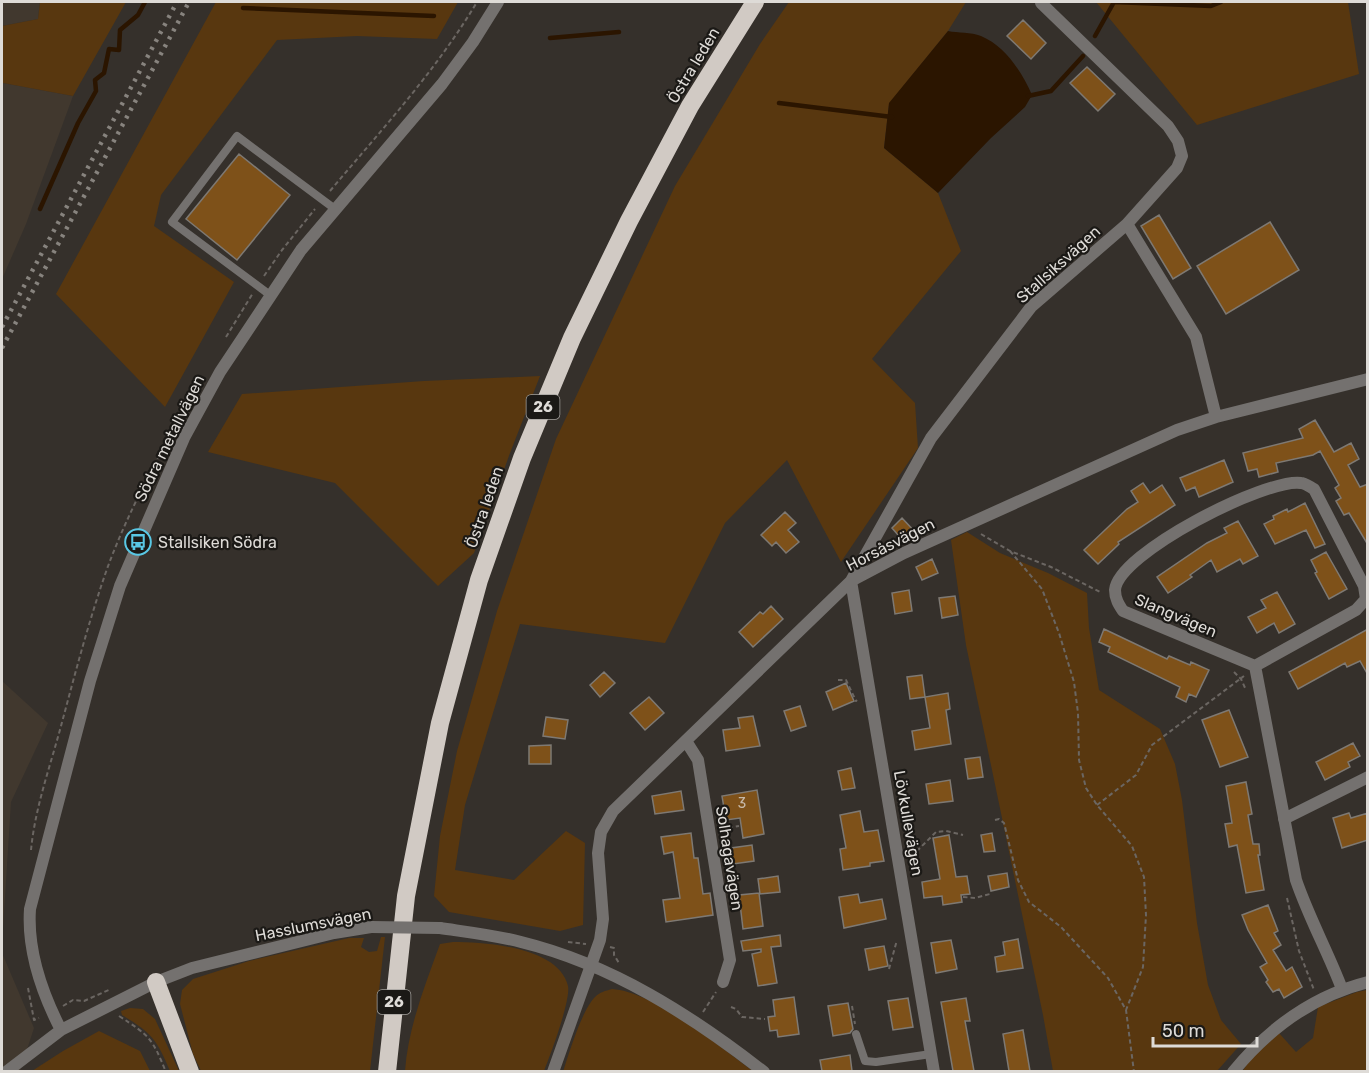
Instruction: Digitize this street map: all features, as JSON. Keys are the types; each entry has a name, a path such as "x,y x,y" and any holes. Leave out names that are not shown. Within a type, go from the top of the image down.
{"highway":[{"name":"Östra leden","path":"387,1071 406,896 440,723 479,580 522,458 572,338 629,221 690,106 755,2"},
{"path":"156,982 190,1071"},
{"path":"380,1071 388,1049"}],"street":[{"name":"Södra metallvägen","path":"62,1030 51,1011 36,971 31,946 30,918 33,895 90,681 120,586 184,438 220,372 301,250 442,84 473,42 498,2"},
{"name":"Stallsiksvägen","path":"851,581 931,438 1031,307 1128,224 1177,168 1182,156 1178,141 1168,126 1041,3"},
{"path":"1128,224 1196,337 1216,417"},
{"name":"Horsåsvägen","path":"554,1071 599,946 603,919 598,854 601,832 613,811 851,581 904,553 1177,430 1216,417 1368,380"},
{"name":"Slangvägen","path":"1303,483 1314,489 1364,586 1366,599 1356,610 1256,666 1124,611 1117,602 1115,589 1120,577 1165,539 1199,518 1234,501 1288,484 1303,483"},
{"name":"Lövkullevägen","path":"851,581 933,1071"},
{"path":"1256,666 1296,880 1306,909 1342,988"},
{"name":"Solhagavägen","path":"686,741 698,760 730,960 723,982"},
{"path":"1284,819 1368,777"},
{"name":"Hasslumsvägen","path":"5,1071 62,1030 190,962 371,927 440,928 486,934 522,942 592,965 626,981 682,1013 720,1037 764,1071"},
{"path":"1233,1071 1252,1048 1282,1023 1313,1002 1342,988 1368,982"}],"lane":[{"path":"270,295 172,222 237,136 335,209"},
{"path":"856,1034 865,1060 876,1062 931,1054"},
{"path":"2,1067 5,1071"}],"path":[{"path":"969,524 985,537 1010,551 1051,567 1117,602"},
{"path":"123,530 131,532"},
{"path":"1010,551 1042,589 1059,633 1074,682 1078,713 1079,759 1086,788 1097,805 1132,846 1144,877 1146,915 1143,967 1126,1010"},
{"path":"1097,805 1136,775 1152,745 1256,666"},
{"path":"1229,669 1241,679 1246,691"},
{"path":"838,680 846,680 856,700 872,698"},
{"path":"995,820 999,819 1004,823 1018,880 1029,902 1061,927 1108,978 1126,1010 1134,1071"},
{"path":"709,831 739,826"},
{"path":"898,854 918,850 936,832 946,831 963,835"},
{"path":"963,897 975,898 990,894"},
{"path":"1287,897 1299,951 1315,993"},
{"path":"888,969 897,940"},
{"path":"703,1012 723,982"},
{"path":"73,1000 84,1001 106,991"},
{"path":"852,1006 856,1034"},
{"path":"731,1007 736,1009 742,1017 765,1019"},
{"path":"117,1015 144,1032 153,1042 166,1071"}],"shaded area":[{"path":"2,2 40,2 38,19 2,26"},
{"path":"40,2 126,2 73,96 3,83 2,26 38,19"},
{"path":"216,2 458,2 437,39 357,36 277,40 161,195 154,226 234,282 165,407 56,294"},
{"path":"789,2 966,2 948,31 889,104 884,148 938,193 961,251 872,359 915,403 918,448 841,562 787,460 725,523 665,643 520,624 465,805 455,870 514,880 566,831 585,843 583,925 560,931 449,912 434,896 440,836 457,751 497,611 556,439 675,186 760,44"},
{"path":"1096,2 1348,2 1359,74 1197,125"},
{"path":"948,31 977,35 998,46 1018,69 1032,95 1025,107 991,138 938,193 884,148 889,103"},
{"path":"2,72 3,83 73,96 26,224 2,279"},
{"path":"540,376 474,553 438,586 335,483 208,452 242,394 424,381"},
{"path":"967,532 1000,553 1048,573 1087,593 1089,628 1099,690 1160,729 1175,764 1182,800 1197,923 1208,985 1221,1020 1241,1044 1217,1071 1053,1071 966,645 951,540"},
{"path":"2,681 48,723 11,802 2,945"},
{"path":"381,937 385,937 370,1071 201,1071 193,1054 180,1004 182,990 193,979 249,961 349,938 364,938 361,947 369,952 377,951"},
{"path":"484,943 520,949 551,963 562,973 568,986 568,993 544,1071 405,1071 413,1023 440,944"},
{"path":"2,953 34,1028 20,1071 2,1071"},
{"path":"612,989 629,992 667,1010 754,1072 563,1072 576,1032 590,1003 599,994"},
{"path":"1367,990 1367,1071 1242,1072 1250,1060 1279,1033 1296,1052 1313,1038 1318,1007"},
{"path":"130,1008 143,1009 155,1019 179,1071 170,1071 157,1044 147,1032 122,1015 121,1011"},
{"path":"99,1031 140,1051 150,1071 32,1071 63,1051"}],"building":[{"path":"1023,20 1046,43 1031,59 1007,36"},
{"path":"1087,67 1115,94 1098,111 1070,83"},
{"path":"239,154 290,195 237,260 186,219"},
{"path":"1159,215 1191,268 1173,279 1141,226"},
{"path":"1270,222 1299,270 1226,314 1197,266"},
{"path":"1315,420 1334,452 1351,443 1359,459 1348,465 1360,487 1368,484 1368,545 1349,513 1344,515 1336,501 1341,498 1335,488 1339,485 1320,451 1313,455 1276,463 1278,472 1259,477 1257,469 1248,471 1243,453 1303,438 1299,429"},
{"path":"1224,460 1233,482 1199,497 1195,487 1186,491 1180,478"},
{"path":"1143,483 1150,493 1162,485 1175,505 1118,542 1119,544 1098,564 1084,550 1127,509 1138,502 1131,491"},
{"path":"1305,503 1325,544 1315,548 1306,530 1275,544 1264,524 1274,519 1273,516 1287,509 1288,512"},
{"path":"785,512 796,523 788,530 799,542 786,553 776,542 772,546 761,535"},
{"path":"902,518 916,533 905,543 892,528"},
{"path":"1238,521 1258,556 1243,564 1240,559 1217,572 1211,560 1190,575 1192,577 1168,593 1157,577 1207,543 1227,533 1224,528"},
{"path":"1326,552 1347,589 1329,599 1315,573 1317,572 1311,560"},
{"path":"932,559 938,573 922,580 916,567"},
{"path":"909,590 912,611 895,614 892,593"},
{"path":"1277,592 1295,624 1279,633 1274,623 1257,633 1248,617 1266,608 1261,600"},
{"path":"955,596 958,615 942,618 939,598"},
{"path":"771,606 783,619 753,647 739,632 760,612 763,614"},
{"path":"1104,629 1167,659 1169,656 1209,670 1196,697 1189,694 1186,702 1176,697 1180,687 1108,652 1110,647 1099,642"},
{"path":"1368,629 1368,675 1360,661 1347,667 1345,663 1298,689 1289,672"},
{"path":"604,672 615,683 600,697 590,685"},
{"path":"922,675 925,697 910,699 907,677"},
{"path":"846,683 854,701 833,710 826,692"},
{"path":"948,693 950,709 946,710 951,744 915,750 912,731 930,728 925,697"},
{"path":"649,697 664,713 645,730 630,713"},
{"path":"800,706 806,726 791,731 784,711"},
{"path":"1229,710 1248,757 1220,767 1202,720"},
{"path":"753,716 760,746 726,751 723,730 740,728 738,718"},
{"path":"546,717 568,720 565,739 543,736"},
{"path":"1353,743 1360,756 1348,762 1350,767 1325,780 1316,762"},
{"path":"551,745 551,764 529,764 529,746"},
{"path":"980,757 983,777 968,779 965,759"},
{"path":"851,768 855,788 842,790 838,771"},
{"path":"950,780 953,801 929,804 926,784"},
{"path":"1246,782 1252,814 1248,815 1253,844 1259,844 1260,855 1258,855 1264,890 1246,893 1237,845 1229,847 1225,824 1232,823 1226,786"},
{"path":"757,790 764,834 743,838 740,818 726,820 722,796"},
{"path":"681,791 684,810 655,814 652,796"},
{"path":"860,811 864,832 878,830 884,861 870,863 870,866 843,870 840,849 846,848 840,815"},
{"path":"1349,813 1351,818 1368,813 1368,840 1342,848 1333,818"},
{"path":"691,833 694,858 698,858 703,894 710,893 713,915 666,922 663,900 680,898 673,852 664,854 661,837"},
{"path":"992,833 995,851 984,852 981,835"},
{"path":"949,835 956,877 967,876 970,894 961,895 962,902 943,905 942,896 924,898 922,882 940,879 933,838"},
{"path":"752,845 754,861 733,864 731,848"},
{"path":"1007,873 1009,887 991,891 988,876"},
{"path":"778,876 780,892 760,894 758,879"},
{"path":"759,893 763,926 743,929 739,895"},
{"path":"858,894 860,903 882,899 886,919 844,928 839,897"},
{"path":"1268,905 1278,931 1274,933 1281,945 1273,950 1286,971 1292,967 1302,987 1284,998 1279,989 1273,992 1266,982 1268,980 1260,967 1267,963 1242,915"},
{"path":"780,935 781,946 771,947 777,983 758,986 752,954 761,952 761,949 743,951 741,941"},
{"path":"1018,939 1023,968 997,972 995,957 1005,955 1003,942"},
{"path":"951,940 957,969 936,973 931,943"},
{"path":"884,946 888,966 869,970 865,949"},
{"path":"794,997 799,1034 778,1037 777,1030 770,1031 768,1017 775,1016 773,1000"},
{"path":"908,998 913,1027 893,1030 888,1001"},
{"path":"966,998 970,1021 965,1021 974,1071 953,1071 941,1002"},
{"path":"848,1003 853,1029 850,1033 833,1036 828,1006"},
{"path":"1023,1030 1030,1071 1009,1071 1003,1034"},
{"path":"850,1055 852,1071 822,1071 820,1060"}],"waterway":[{"path":"40,209 78,123 96,91 95,80 104,73 109,49 119,50 120,30 138,15 145,2"},
{"path":"1095,36 1114,2 1211,6 1221,2"},
{"path":"243,8 434,16"},
{"path":"550,38 619,32"},
{"path":"1028,96 1051,91 1083,56"},
{"path":"779,103 892,117"}],"railway":[{"path":"2,327 177,2"},
{"path":"2,348 189,2"}],"place":[{"name":"Stallsiken Södra","path":"138,542"}]}
